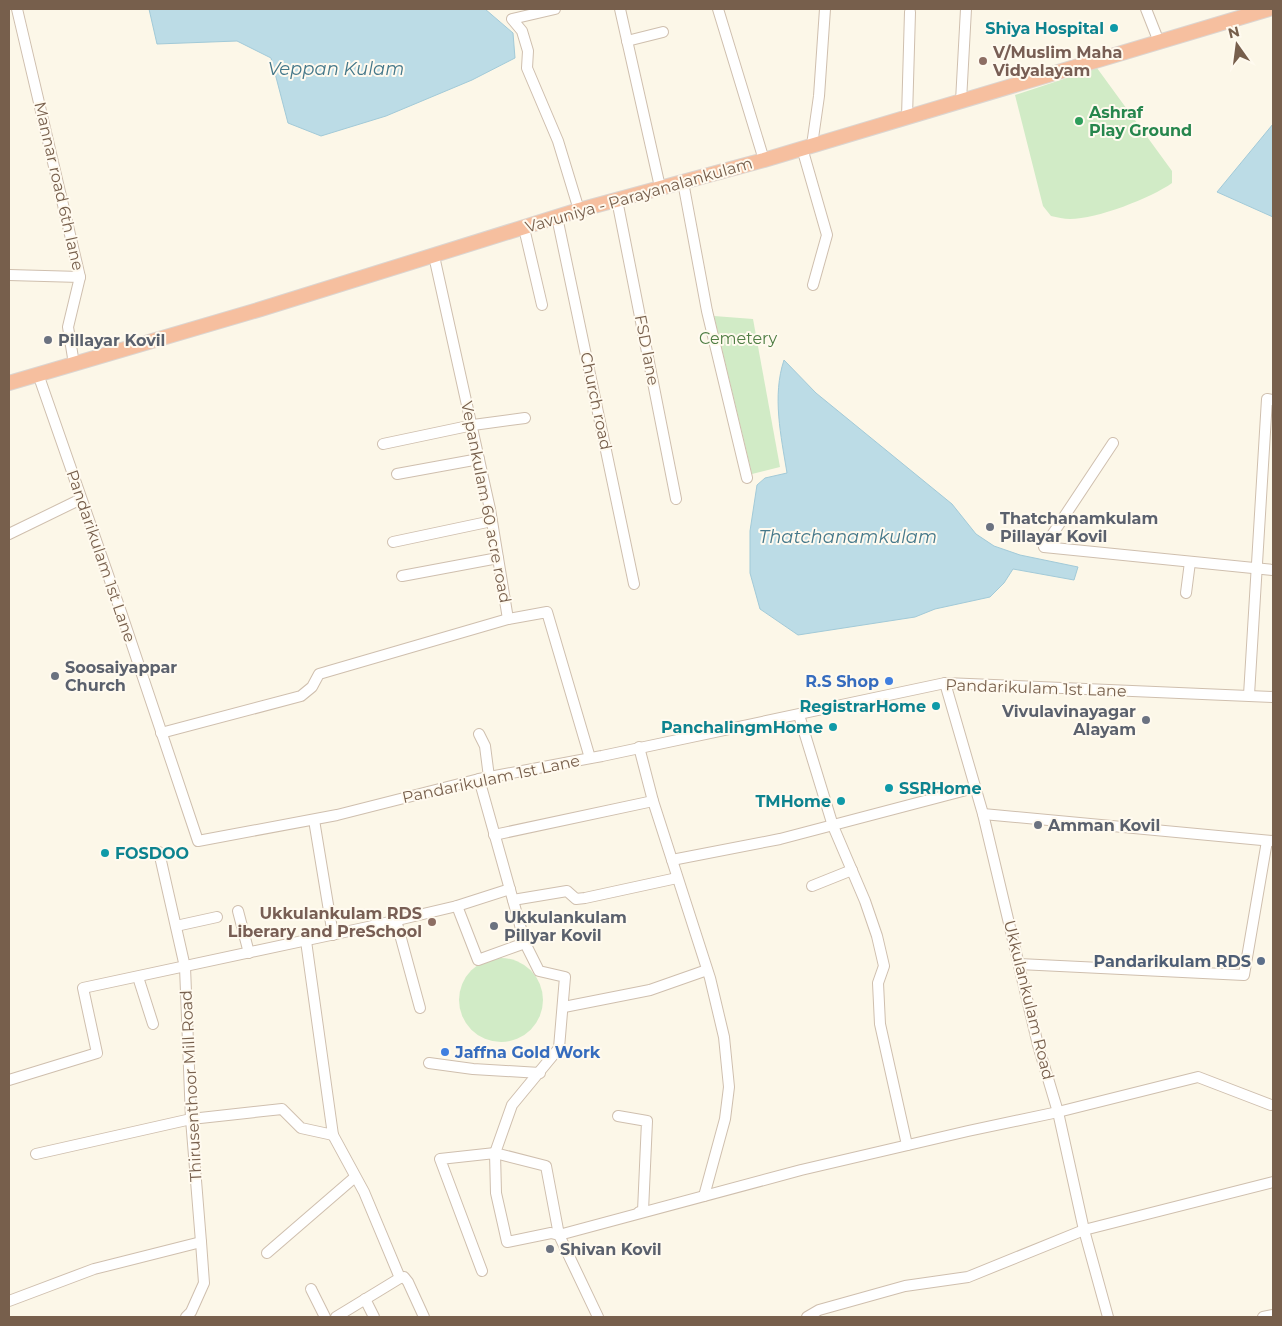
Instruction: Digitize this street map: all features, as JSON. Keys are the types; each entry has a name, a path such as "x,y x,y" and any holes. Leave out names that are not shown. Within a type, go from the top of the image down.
{"highway":[{"name":"Vavuniya - Parayanalankulam","path":"9,383 434,256 579,210 764,160 1269,9"}],"street":[{"name":"Mannar road 6th lane","path":"18,9 80,277 68,327 74,364"},
{"path":"555,9 512,19 522,31 528,51 527,68 558,142 579,210"},
{"path":"620,9 660,187"},
{"path":"718,9 764,160"},
{"path":"813,285 828,235 807,147 819,96 825,9"},
{"path":"960,101 966,9"},
{"path":"1146,9 1158,42"},
{"path":"907,117 910,12"},
{"path":"627,41 663,32"},
{"path":"683,182 707,310 747,478"},
{"name":"FSD lane","path":"617,200 676,499"},
{"name":"Church road","path":"557,218 634,584"},
{"path":"524,228 542,305"},
{"name":"Vepankulam 60 acre road","path":"434,256 492,521 508,619 547,612 590,758"},
{"path":"9,275 80,277"},
{"name":"Pandarikulam 1st Lane","path":"38,374 198,841 314,820 484,778 639,748 945,683 1273,697"},
{"path":"1249,695 1266,399 1273,400"},
{"path":"383,444 472,425 525,418"},
{"path":"1112,442 1044,547 1273,570"},
{"path":"397,474 479,459"},
{"path":"9,534 81,499"},
{"path":"393,542 492,521"},
{"path":"402,576 498,558"},
{"path":"1186,593 1190,562"},
{"path":"161,733 301,696 312,687 318,674 508,619"},
{"name":"Ukkulankulam Road","path":"945,683 983,814 1038,1045 1058,1112 1084,1230 1108,1317"},
{"path":"799,715 834,826 866,900 884,966 878,983 880,1024 907,1145"},
{"path":"479,734 485,746 484,778 494,835 525,943 538,971 565,977 564,1007 559,1048 512,1105 495,1154 496,1193 506,1242 551,1232 560,1235 639,1212 907,1145 1058,1112 1198,1077 1271,1106"},
{"path":"639,748 653,801 707,970 724,1037 729,1087 725,1120 704,1196"},
{"path":"672,860 834,826 974,788"},
{"path":"494,835 653,801"},
{"path":"983,814 1270,841 1244,975 1019,964"},
{"path":"314,820 333,935"},
{"name":"Thirusenthoor Mill Road","path":"159,852 185,967 191,1119 204,1283 191,1315"},
{"path":"812,886 852,870"},
{"path":"513,900 567,890 576,899 585,898 677,878"},
{"path":"9,1080 97,1053 83,988 333,935 457,906 510,889"},
{"path":"457,906 478,960 525,943"},
{"path":"238,911 249,953"},
{"path":"176,926 217,917"},
{"path":"396,920 420,1008"},
{"path":"306,941 333,1135 355,1177 400,1278"},
{"path":"564,1007 650,990 707,970"},
{"path":"138,977 153,1024"},
{"path":"429,1063 473,1069 540,1073"},
{"path":"36,1154 191,1119 282,1109 301,1128 333,1135"},
{"path":"618,1116 647,1121 643,1211 639,1212"},
{"path":"482,1271 440,1158 495,1154 546,1166 560,1235 598,1317"},
{"path":"267,1253 355,1177"},
{"path":"807,1317 819,1310 904,1286 968,1277 1084,1230 1273,1182"},
{"path":"9,1302 94,1269 201,1242"},
{"path":"336,1317 404,1277 424,1317"},
{"path":"311,1289 325,1317"},
{"path":"365,1299 374,1317"},
{"path":"1263,1317 1273,1314"}],"green space":[{"name":"Ashraf Play Ground","path":"1097,68 1172,171 1172,183 1138,201 1109,212 1070,219 1051,216 1043,206 1015,95"},
{"name":"Cemetery","path":"714,316 753,319 780,467 752,474"},
{"path":"501,958 524,965 536,977 543,1000 536,1023 524,1035 501,1042 478,1035 466,1023 459,1000 466,977 478,965"}],"water":[{"name":"Veppan Kulam","path":"149,9 485,9 513,33 515,58 472,80 386,116 321,136 288,123 271,58 237,41 157,44"},
{"path":"1273,124 1273,217 1217,192"},
{"name":"Thatchanamkulam","path":"784,360 816,393 952,504 976,534 994,546 1020,555 1078,567 1074,580 1013,569 1004,583 990,597 935,609 915,617 798,635 760,609 750,573 750,531 757,485 765,478 787,473 780,430 778,402 780,374"}],"place":[{"name":"Shiya Hospital","path":"1114,28"},
{"name":"V/Muslim Maha Vidyalayam","path":"983,61"},
{"name":"Ashraf Play Ground","path":"1079,121"},
{"name":"Pillayar Kovil","path":"48,340"},
{"name":"Thatchanamkulam Pillayar Kovil","path":"990,527"},
{"name":"Soosaiyappar Church","path":"55,676"},
{"name":"R.S Shop","path":"889,681"},
{"name":"RegistrarHome","path":"936,706"},
{"name":"Vivulavinayagar Alayam","path":"1146,720"},
{"name":"PanchalingmHome","path":"833,727"},
{"name":"SSRHome","path":"889,788"},
{"name":"TMHome","path":"841,801"},
{"name":"Amman Kovil","path":"1038,825"},
{"name":"FOSDOO","path":"105,853"},
{"name":"Ukkulankulam RDS Liberary and PreSchool","path":"432,922"},
{"name":"Ukkulankulam Pillyar Kovil","path":"494,926"},
{"name":"Pandarikulam RDS","path":"1261,961"},
{"name":"Jaffna Gold Work","path":"445,1052"},
{"name":"Shivan Kovil","path":"550,1249"}]}
